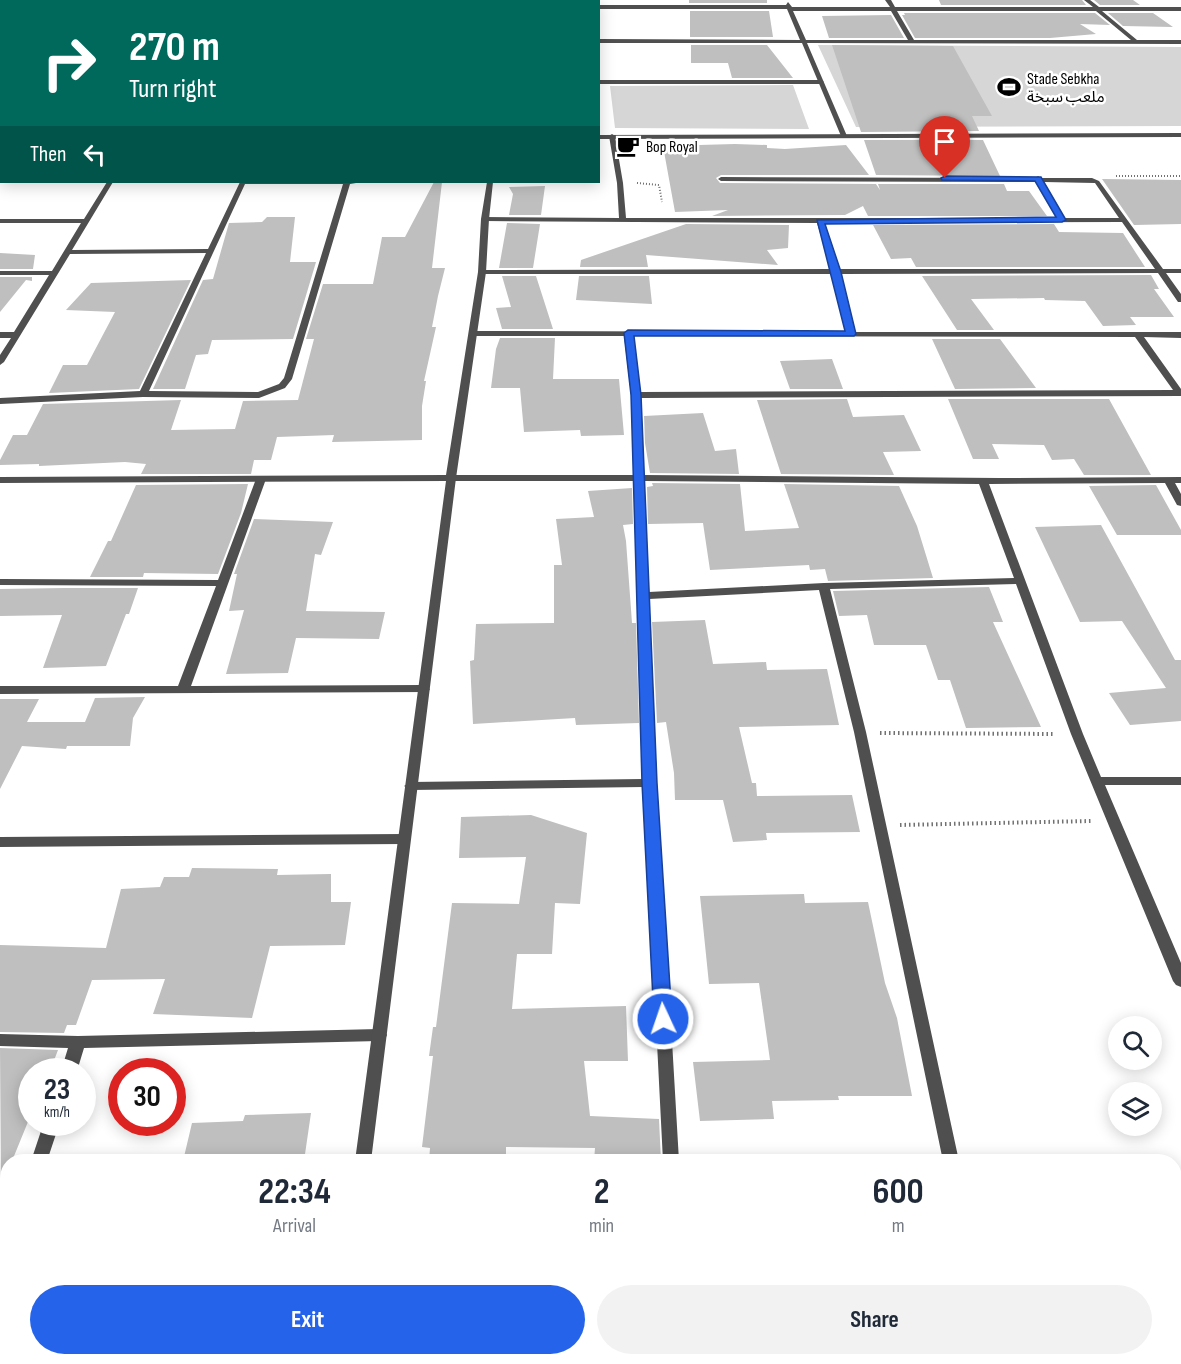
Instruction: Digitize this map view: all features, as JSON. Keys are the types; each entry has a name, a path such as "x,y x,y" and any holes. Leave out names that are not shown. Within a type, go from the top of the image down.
{"street":[{"path":"683,0 687,6"},
{"path":"786,0 844,136"},
{"path":"888,0 912,42"},
{"path":"1088,0 1136,42"},
{"path":"600,7 1181,9"},
{"path":"600,41 1181,42"},
{"path":"600,82 821,82"},
{"path":"600,136 1180,136"},
{"path":"612,136 620,183 623,220"},
{"path":"1038,178 1062,220"},
{"path":"721,179 1038,178 1092,180 1097,182 1181,300"},
{"path":"0,362 109,183"},
{"path":"143,394 243,183"},
{"path":"0,401 143,394 259,395 282,386 288,380 347,183"},
{"path":"364,1154 451,478 482,272 490,183"},
{"path":"485,219 820,222 1123,220"},
{"path":"0,221 85,220"},
{"path":"820,222 836,272 851,334"},
{"path":"66,252 209,251"},
{"path":"482,272 1181,272"},
{"path":"0,273 53,273"},
{"path":"473,333 1181,335"},
{"path":"628,333 636,395 650,783 671,1154"},
{"path":"0,335 16,335"},
{"path":"1138,335 1180,393"},
{"path":"636,395 1180,393"},
{"path":"0,480 639,477 983,481 1181,480"},
{"path":"183,690 261,479"},
{"path":"1168,480 1181,502"},
{"path":"983,481 1077,734 1181,981"},
{"path":"644,596 824,586 1021,581"},
{"path":"0,582 223,583"},
{"path":"824,586 860,732 878,826 949,1154"},
{"path":"0,690 424,689"},
{"path":"1096,781 1181,782"},
{"path":"411,786 650,783"},
{"path":"0,842 405,839"},
{"path":"0,1040 78,1042 379,1035"},
{"path":"73,1058 78,1042"},
{"path":"41,1154 47,1136"}],"path":[{"path":"1092,180 1098,176 1181,176"},
{"path":"620,183 652,183 661,186 664,221"},
{"path":"860,732 1077,734"},
{"path":"878,826 1113,820"}],"shaded area":[{"name":"Stade Sebkha ملعب سبخة","path":"818,45 1181,47 1181,126 856,127"},
{"path":"793,85 809,129 615,128 610,86"}],"building":[{"path":"689,0 767,0 767,3 689,3"},
{"path":"939,0 1082,0 1086,5 941,5"},
{"path":"1094,0 1133,0 1140,5 1100,5"},
{"path":"690,11 769,11 773,37 690,37"},
{"path":"904,13 1095,13 1110,25 1080,24 1096,34 1050,38 915,38 902,15 905,15"},
{"path":"1108,13 1153,13 1173,27 1123,26"},
{"path":"891,15 904,38 829,38 822,16"},
{"path":"691,45 767,45 793,78 732,78 728,63 691,63"},
{"path":"832,45 953,46 992,116 972,116 979,131 861,132"},
{"path":"864,140 983,140 1000,176 876,175"},
{"path":"767,145 767,148 785,149 846,145 869,175 721,175 716,178 720,183 876,184 880,190 878,184 1004,184 1007,191 1029,191 1047,216 868,216 863,206 845,215 712,216 728,210 675,212 663,146"},
{"path":"1102,179 1181,180 1181,224 1134,225"},
{"path":"433,183 442,183 432,268 445,268 432,327 436,327 424,381 426,381 422,406 422,440 332,442 334,435 277,437 271,460 254,460 251,474 141,474 146,464 125,462 39,466 39,464 0,465 0,460 13,435 27,435 43,404 181,400 171,430 235,429 243,401 298,400 314,339 306,339 323,284 373,284 382,237 405,237"},
{"path":"545,186 541,215 509,215 513,194 509,187"},
{"path":"267,217 295,217 290,262 316,262 293,339 212,340 208,354 196,355 185,389 153,389 203,280 213,279 229,223 262,222"},
{"path":"507,223 540,224 533,268 499,268"},
{"path":"686,224 789,225 788,248 767,250 778,265 646,255 648,267 580,267 581,260"},
{"path":"1054,224 1059,232 1123,233 1145,267 916,267 911,258 891,259 873,225"},
{"path":"0,253 35,255 33,269 0,269"},
{"path":"1151,275 1159,289 1154,289 1174,317 1130,317 1136,325 1103,326 1085,301 1045,300 1044,298 971,299 994,330 957,330 922,276"},
{"path":"502,276 536,276 553,329 502,329 496,308 511,307"},
{"path":"579,276 649,276 652,304 576,300"},
{"path":"0,277 32,277 32,281 26,280 0,312"},
{"path":"191,280 139,389 49,393 63,365 87,365 115,312 66,310 91,283"},
{"path":"500,338 555,338 553,379 619,379 624,435 581,436 580,430 524,432 520,388 491,388 496,349"},
{"path":"932,339 1000,339 1036,388 955,389"},
{"path":"832,359 843,389 790,389 780,361"},
{"path":"847,399 853,417 904,415 921,451 883,452 894,475 781,474 757,400"},
{"path":"948,399 1109,399 1151,475 1084,475 1074,459 1052,460 1044,445 992,444 999,459 973,459"},
{"path":"703,413 715,451 736,449 739,474 650,473 645,443 644,416"},
{"path":"652,483 740,484 745,531 799,528 784,484 899,486 917,526 933,578 828,581 825,569 810,570 809,565 710,570 703,523 648,524 647,487 653,486"},
{"path":"248,484 241,513 218,574 144,573 143,577 90,577 108,541 111,541 136,485"},
{"path":"1156,485 1181,530 1181,535 1117,535 1089,486"},
{"path":"632,488 633,524 623,525 632,623 636,623 639,723 576,725 575,718 473,724 470,661 474,660 476,624 554,623 554,565 562,565 556,519 594,517 588,491"},
{"path":"254,519 333,522 321,555 315,554 306,611 385,612 379,639 296,638 288,673 226,674 244,610 229,611 237,574 234,574"},
{"path":"1101,525 1175,660 1181,660 1181,721 1130,725 1109,693 1166,688 1122,621 1080,622 1035,527"},
{"path":"989,587 1003,622 993,622 1041,727 966,728 950,680 938,680 926,645 874,645 867,615 839,616 833,591"},
{"path":"138,588 106,666 43,668 62,615 0,616 0,589"},
{"path":"705,620 713,664 766,662 767,670 827,669 839,725 739,727 752,783 756,783 757,796 852,795 860,832 766,833 767,840 733,842 723,800 675,800 674,773 666,722 657,723 652,622"},
{"path":"145,697 133,718 130,746 67,746 66,749 22,746 0,789 0,699 39,699 27,722 85,722 95,698"},
{"path":"531,815 587,833 580,904 555,903 552,954 517,954 512,1009 626,1006 628,1061 584,1061 590,1116 659,1119 661,1154 595,1154 595,1148 506,1147 506,1154 430,1154 430,1148 422,1147 433,1056 429,1056 433,1027 436,1027 452,903 519,904 526,857 459,858 461,817"},
{"path":"192,868 278,869 277,875 331,874 331,902 351,902 345,945 270,946 252,1018 153,1014 165,979 92,980 76,1025 67,1025 64,1033 0,1032 0,945 106,948 121,889 160,887 164,877 189,877"},
{"path":"804,894 805,903 868,902 885,983 897,1018 912,1096 838,1096 839,1100 772,1101 774,1119 700,1121 693,1062 770,1060 759,983 709,984 700,896"},
{"path":"0,1048 58,1050 55,1058 18,1058 18,1136 22,1136 15,1154 1,1154"},
{"path":"311,1113 305,1154 185,1154 192,1123 243,1121 245,1115"}],"place":[{"name":"Stade Sebkha ملعب سبخة","path":"1009,87"},
{"name":"Bop Royal","path":"628,146"}],"route":[{"path":"663,1019 650,783 636,395 628,333 851,334 836,272 820,222 1062,220 1038,178 945,178"}]}
